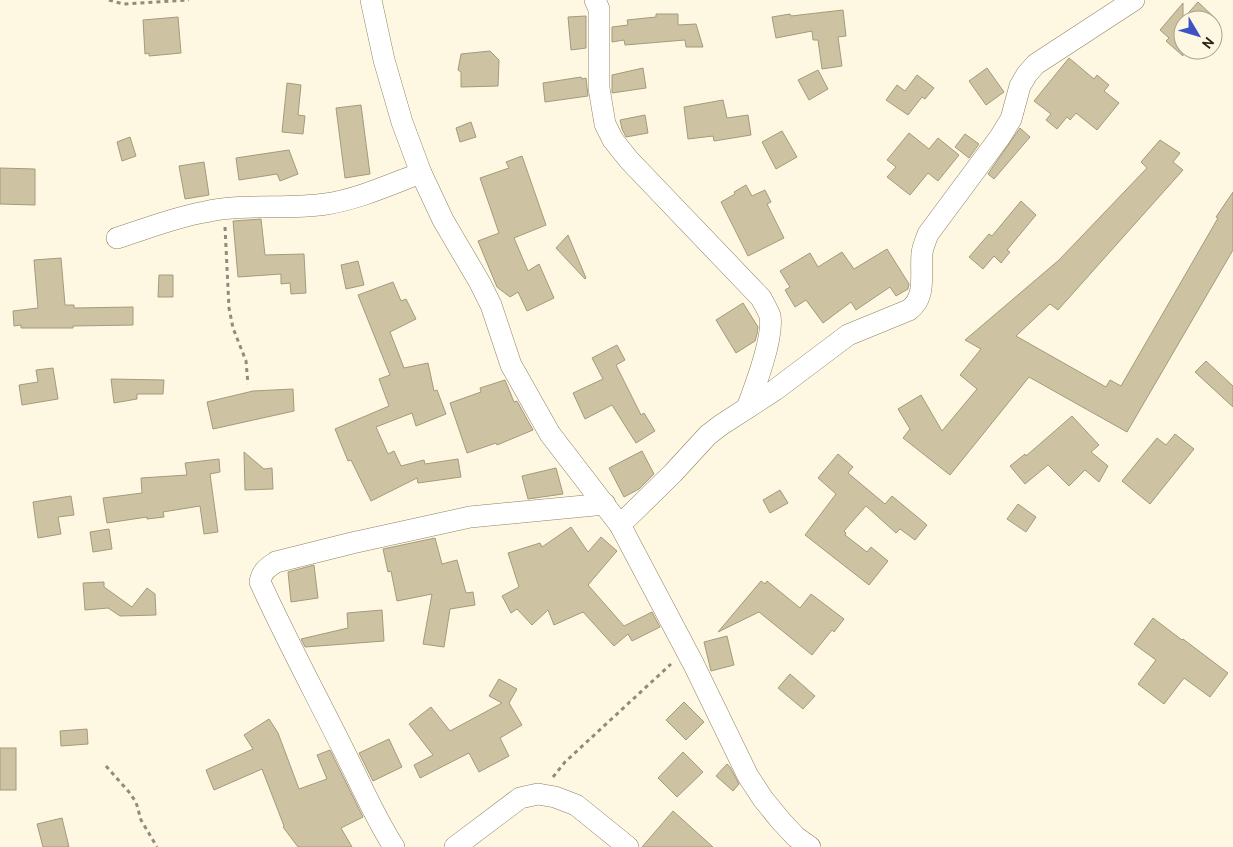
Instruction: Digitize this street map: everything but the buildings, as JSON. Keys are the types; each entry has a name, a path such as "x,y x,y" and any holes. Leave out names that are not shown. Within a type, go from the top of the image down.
{"street":[{"path":"371,0 384,60 402,122 421,173 444,220 491,305 511,365 550,434 620,525 686,650 748,776 763,799 781,821 796,838 810,847"},
{"path":"595,0 599,9 599,88 605,124 613,140 629,160 762,298 770,316 770,331 756,386 748,408"},
{"path":"620,525 673,473 708,435 775,390 848,335 916,306 920,294 922,252 928,234 1000,137 1011,119 1020,86 1027,74 1036,64 1134,0"},
{"path":"117,238 203,212 224,208 296,207 328,204 421,173"},
{"path":"394,847 380,824 291,649 260,582 261,575 266,568 276,562 470,517 605,504"},
{"path":"455,847 520,798 538,794 555,797 576,805 628,847"}],"path":[{"path":"109,0 123,4 144,4 189,0"},
{"path":"224,208 229,308 233,328 246,361 248,384"},
{"path":"538,794 565,762 686,650"},
{"path":"106,766 136,802 140,820 157,847"}]}
